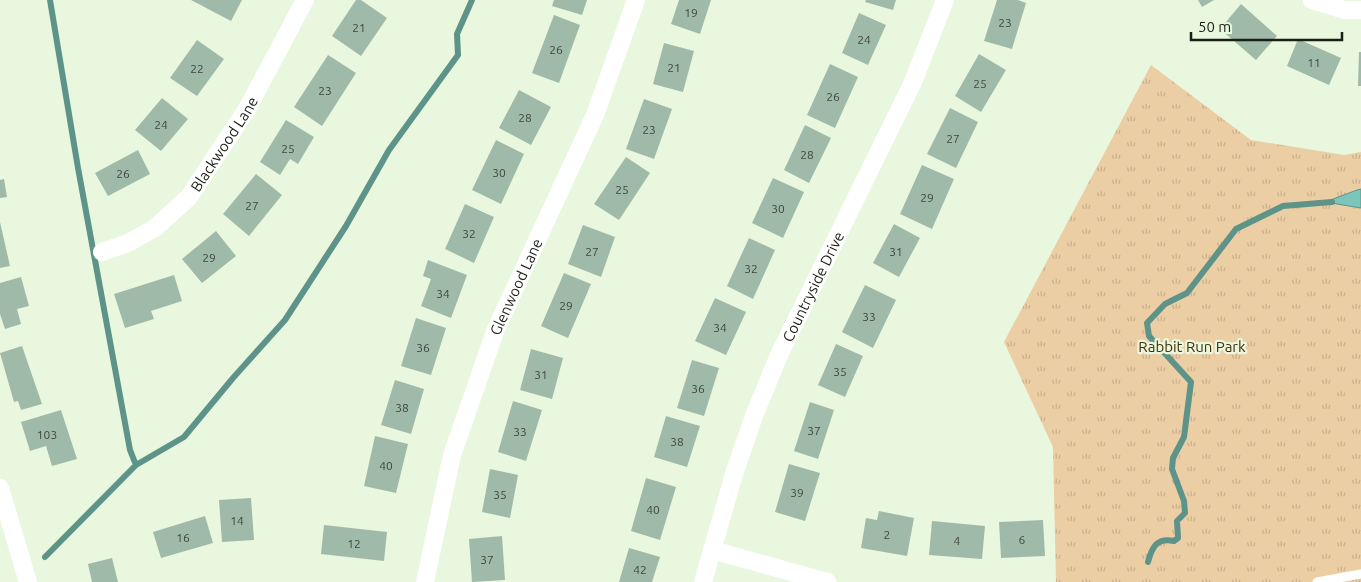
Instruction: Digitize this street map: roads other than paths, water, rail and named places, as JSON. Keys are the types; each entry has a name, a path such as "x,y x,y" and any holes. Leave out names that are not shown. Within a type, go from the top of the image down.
{"street":[{"name":"Blackwood Lane","path":"102,252 128,243 156,228 189,197 247,109 305,0"},
{"name":"Glenwood Lane","path":"425,582 452,454 496,329 595,115 636,0"},
{"name":"Countryside Drive","path":"703,582 742,449 779,355 913,82 945,0"},
{"path":"1312,0 1344,10 1361,10"},
{"path":"0,488 28,582"},
{"path":"712,550 828,582"}],"lane":[{"path":"1317,582 1361,574"}],"water":[{"path":"1361,189 1361,208 1325,202 1357,190"}],"waterway":[{"path":"50,0 78,168 130,450 136,465"},
{"path":"45,557 136,465 184,437 285,320 346,226 389,150 458,55 457,34 472,0"},
{"path":"1148,562 1156,544 1163,540 1174,541 1178,538 1177,521 1185,513 1184,501 1172,469 1173,458 1184,437 1191,382 1149,336 1147,323 1165,304 1187,293 1236,229 1283,206 1332,202"}],"park label":[{"name":"Rabbit Run Park","path":"1192,346"}]}
